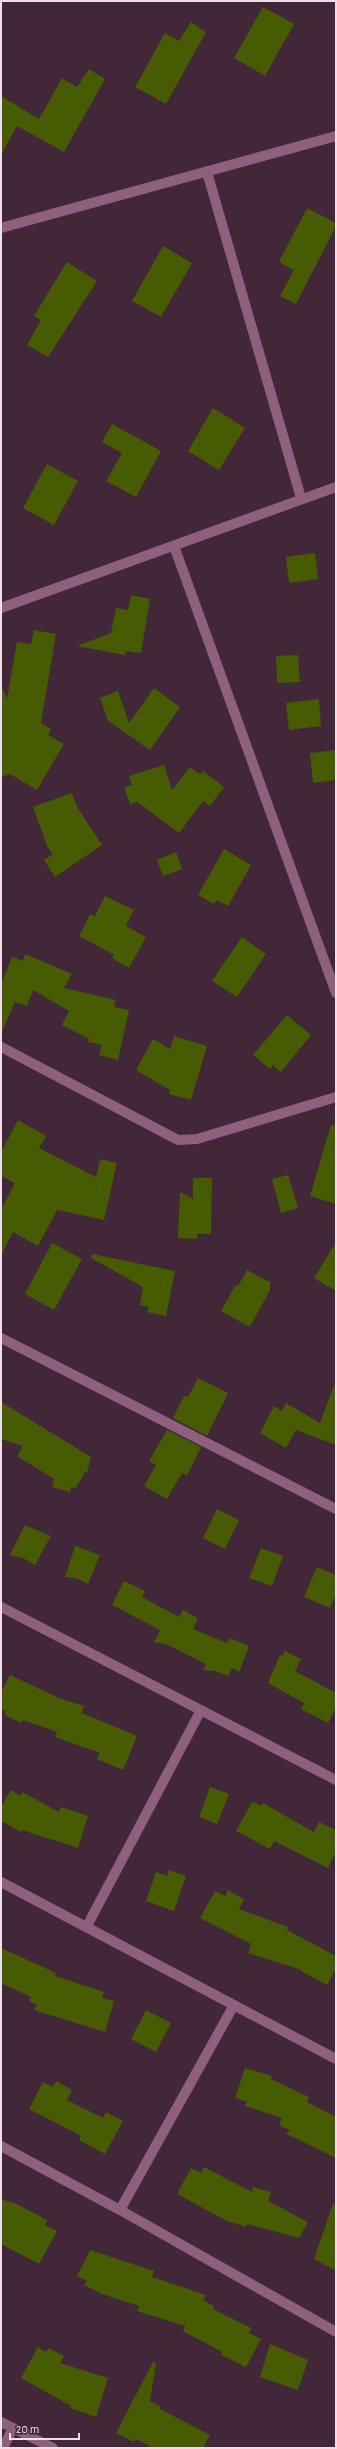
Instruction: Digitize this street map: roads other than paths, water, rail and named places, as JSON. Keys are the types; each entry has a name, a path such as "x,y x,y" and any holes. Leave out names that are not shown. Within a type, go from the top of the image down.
{"street":[{"path":"1,228 336,136"},
{"path":"207,172 301,498"},
{"path":"1,608 174,546 301,498 336,487"},
{"path":"174,546 336,993"},
{"path":"1,1047 178,1140 197,1139 336,1097"},
{"path":"1,1338 336,1509"},
{"path":"1,1607 336,1780"},
{"path":"87,1926 201,1710"},
{"path":"1,1882 87,1926 336,2059"},
{"path":"120,2210 234,2005"},
{"path":"1,2146 120,2210 336,2332"},
{"path":"1,2422 53,2448"},
{"path":"3,2448 13,2428"}]}
